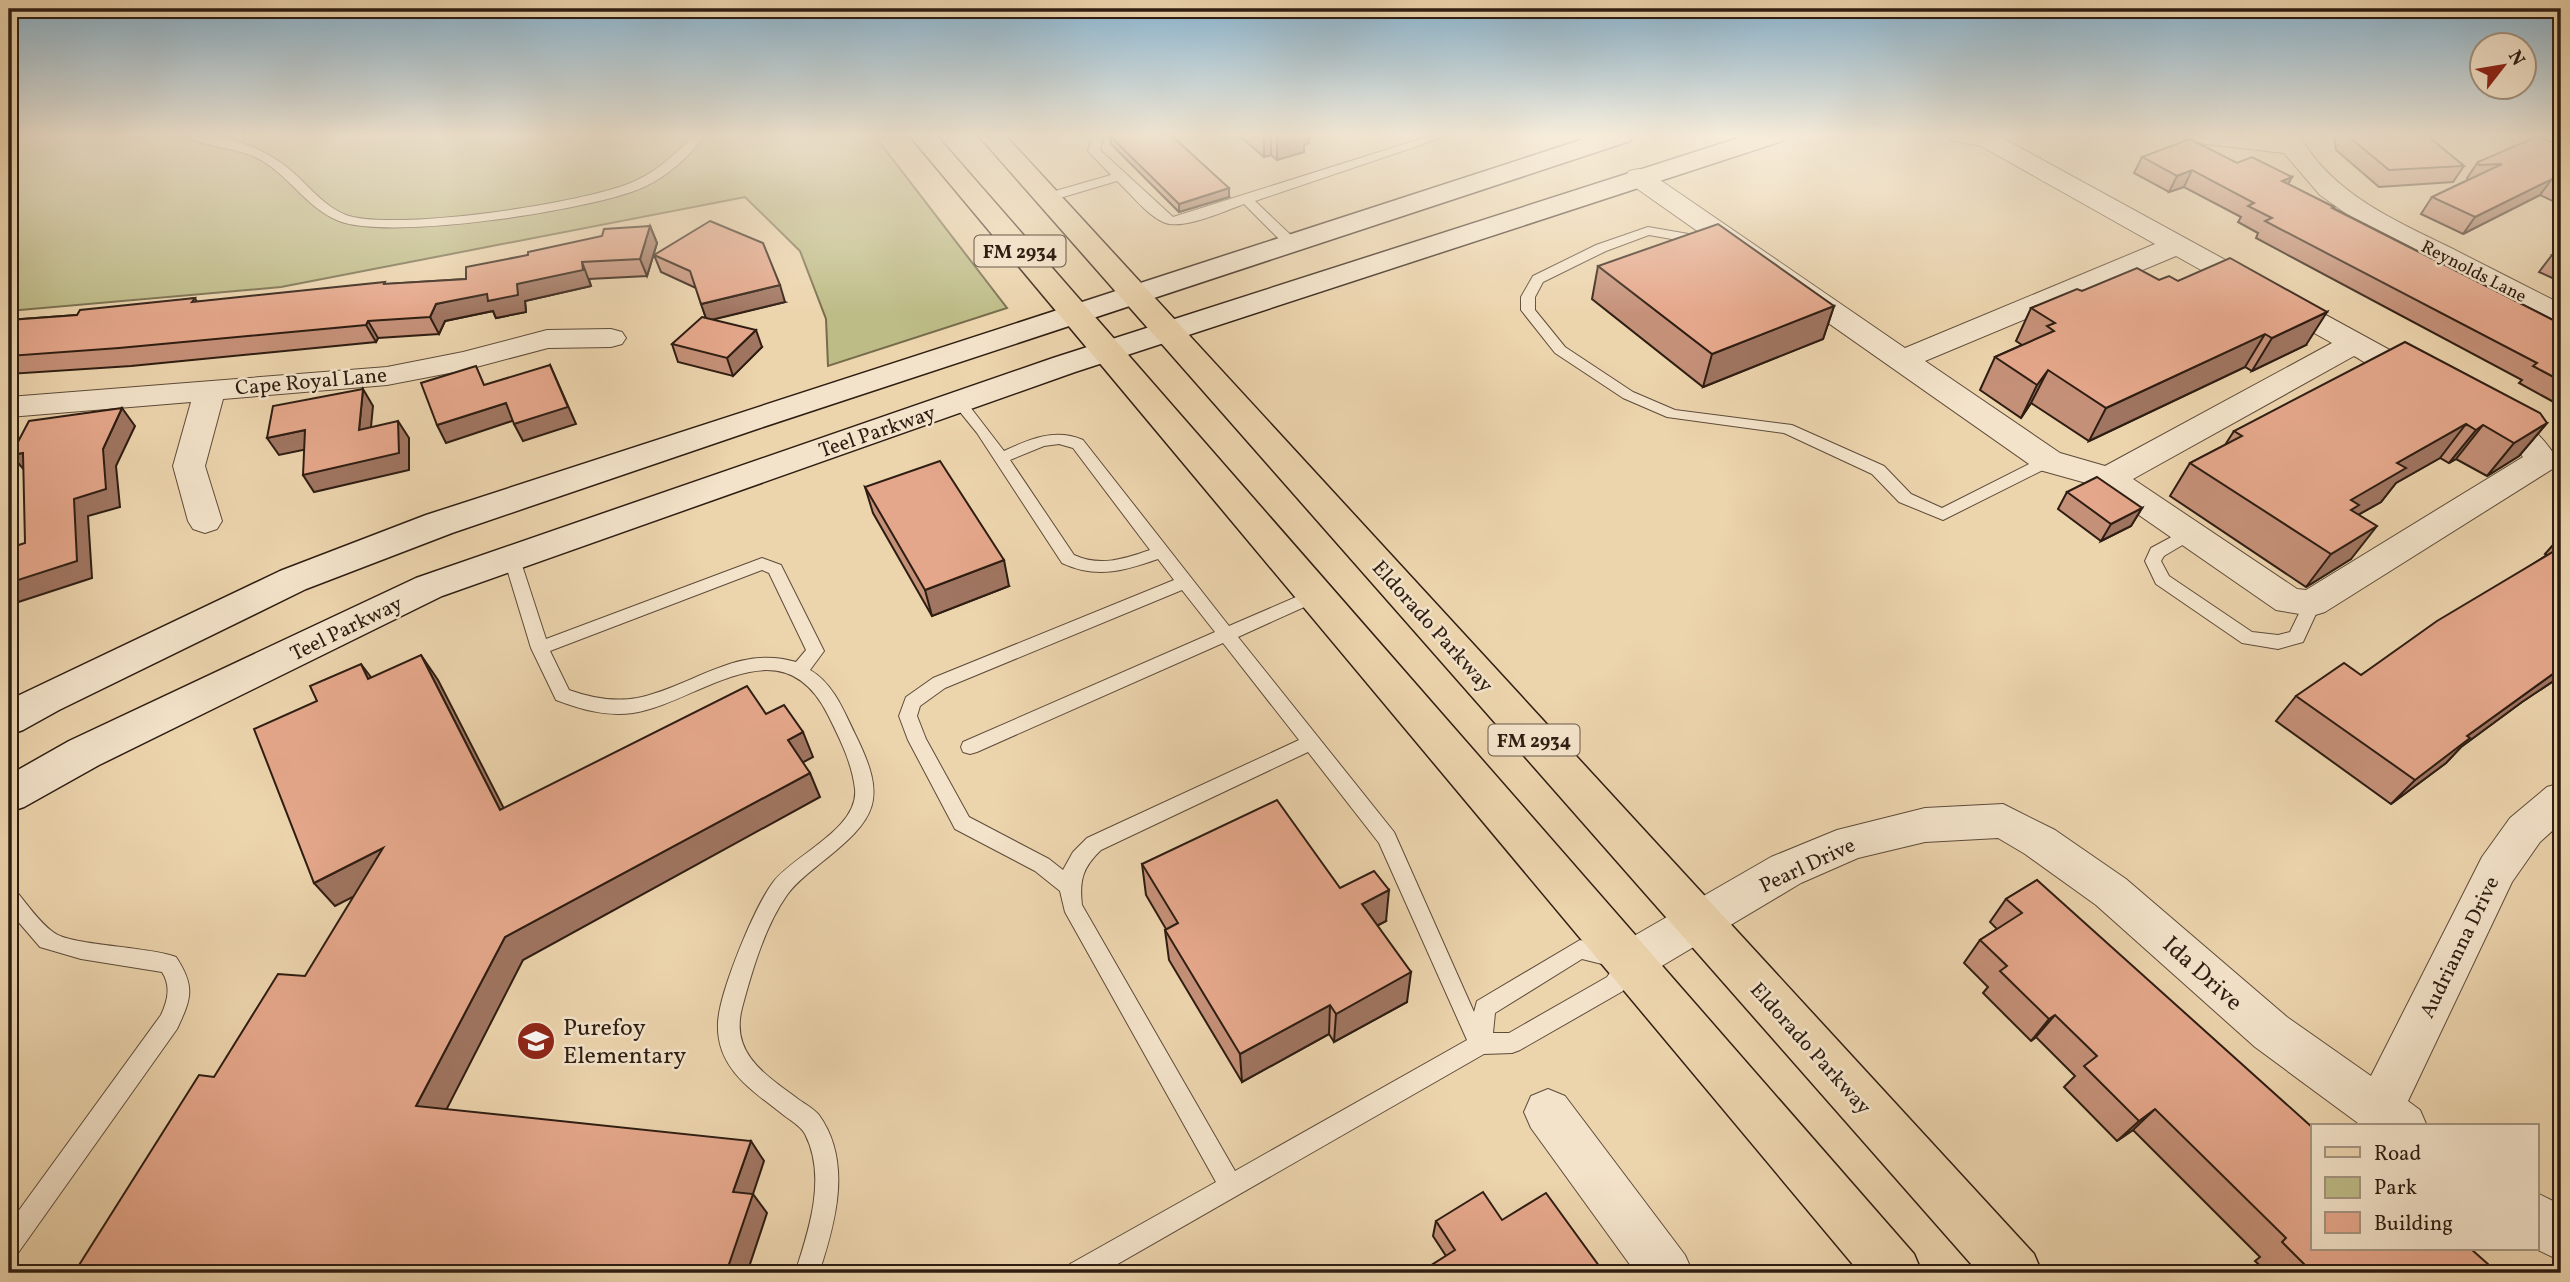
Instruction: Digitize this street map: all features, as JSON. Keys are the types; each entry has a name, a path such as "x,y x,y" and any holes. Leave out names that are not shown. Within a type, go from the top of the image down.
{"main road":[{"name":"FM 2934","path":"972,195 1895,1273"},
{"path":"9,719 107,668 293,580 499,503 1291,243 1429,195"},
{"name":"Teel Parkway","path":"9,795 84,753 429,587 1106,352 1584,195"},
{"name":"Eldorado Parkway","path":"1049,197 1696,922 2015,1273"},
{"path":"499,503 512,559"}],"street":[{"path":"1664,195 2048,461 2109,478 2289,601 2312,603 2542,460 2525,437 2085,195"},
{"name":"Reynolds Lane","path":"2337,195 2374,220 2561,315"},
{"path":"1902,360 2175,246"},
{"name":"Cape Royal Lane","path":"9,407 387,376 547,339 611,338"},
{"path":"2109,478 2353,344"},
{"path":"205,521 189,466 210,389"},
{"name":"Audrianna Drive","path":"2391,1118 2497,870 2525,830 2561,799"},
{"name":"Pearl Drive","path":"1629,962 1786,870 1852,842 1925,825 2003,821"},
{"name":"Ida Drive","path":"2003,821 2040,842 2110,892 2271,1032 2391,1118"},
{"path":"1548,1112 1667,1273"},
{"path":"2538,1219 2561,1236"}],"lane":[{"path":"312,195 321,206 343,218 365,223 457,219 610,195"},
{"path":"1049,197 1056,195"},
{"path":"1139,195 1170,221 1259,195"},
{"path":"1246,199 1291,243"},
{"path":"1724,236 1692,241 1648,232 1601,248 1538,279 1528,297 1528,310 1560,350 1628,395 1672,414 1787,428 1878,470 1905,498 1943,514 2048,461"},
{"path":"959,402 982,430 1068,559 1082,567 1103,569 1161,552"},
{"path":"999,459 1051,439 1070,439 1078,444 1387,838 1467,1021 1480,1044"},
{"path":"2190,533 2157,552 2153,561 2162,580 2248,638 2278,642 2297,638 2312,603"},
{"path":"512,559 540,648 562,695 596,706 643,704 750,664 800,670 818,685 830,703 862,765 866,790 858,818 842,838 804,865 780,888 751,951 729,1018 730,1045 736,1062 810,1122 823,1151 828,1184 824,1222 807,1273"},
{"path":"540,648 762,564 775,569 815,651 800,670"},
{"path":"1070,887 1042,865 961,823 917,740 908,716 912,702 939,683 1185,582"},
{"path":"970,747 1316,596"},
{"path":"1231,1186 1072,906 1072,870 1078,858 1094,844 1311,742"},
{"path":"9,899 47,941 81,950 141,957 169,964 178,978 179,1000 169,1022 146,1057 9,1244"},
{"path":"1079,1273 1480,1044 1512,1043 1615,985 1629,962 1580,949 1485,1007 1480,1044"}],"green space":[{"path":"9,195 920,195 1007,308 828,366 826,319 800,251 745,197 281,287 9,311"}],"building":[{"path":"1170,195 1208,195 1179,204"},
{"path":"2239,195 2310,195 2561,324 2561,381 2533,366 2537,363 2265,221 2272,218 2248,206 2254,203"},
{"path":"2437,195 2520,195 2475,217 2432,197"},
{"path":"710,221 763,243 780,285 701,304 690,271 654,255"},
{"path":"1718,224 1834,306 1712,354 1598,266"},
{"path":"650,226 640,259 582,262 583,270 517,284 518,295 488,301 487,294 436,304 430,317 368,321 366,325 119,348 9,356 9,320 77,315 80,310 195,298 192,302 385,282 384,284 466,279 466,267 602,236 604,229"},
{"path":"2561,250 2561,259 2552,255"},
{"path":"2230,258 2327,312 2272,338 2265,334 2106,408 2048,370 2037,385 1995,357 2054,331 2047,326 2055,323 2031,308 2077,289 2082,291 2137,268 2159,280 2169,276 2178,281"},
{"path":"702,317 756,330 727,358 672,344"},
{"path":"2405,342 2540,413 2547,423 2514,443 2483,425 2476,430 2466,424 2397,463 2406,468 2351,500 2359,505 2351,510 2377,526 2331,554 2190,463 2242,436 2234,431"},
{"path":"550,365 568,407 514,424 506,403 437,425 421,383 476,366 484,385"},
{"path":"363,389 359,430 398,421 399,453 303,475 305,430 267,438 273,406"},
{"path":"122,408 103,449 106,489 74,499 77,561 9,583 9,548 25,543 23,453 11,455 29,421"},
{"path":"940,461 1004,560 925,590 865,487"},
{"path":"2097,477 2142,508 2111,524 2067,492"},
{"path":"2561,547 2561,668 2467,736 2470,738 2415,780 2296,696 2344,663 2361,675 2437,621"},
{"name":"Purefoy Elementary","path":"421,655 500,810 747,686 766,714 784,705 803,732 788,740 810,773 505,937 416,1106 751,1141 733,1192 753,1194 726,1273 74,1273 199,1075 214,1077 278,974 305,976 383,848 314,883 254,729 317,701 310,686 361,664 368,679"},
{"path":"1277,800 1340,888 1374,871 1389,890 1362,904 1411,972 1336,1014 1330,1005 1240,1054 1165,930 1178,923 1142,864"},
{"path":"2037,880 2311,1126 2311,1250 2472,1250 2498,1273 2313,1273 2282,1242 2286,1238 2155,1109 2139,1121 2084,1066 2097,1056 2055,1015 2049,1019 2000,971 2007,966 1980,940 2022,913 2006,899"},
{"path":"1483,1192 1502,1220 1546,1193 1602,1270 1597,1273 1419,1273 1455,1250 1436,1221"}],"place":[{"name":"Purefoy Elementary","path":"536,1041"}]}
